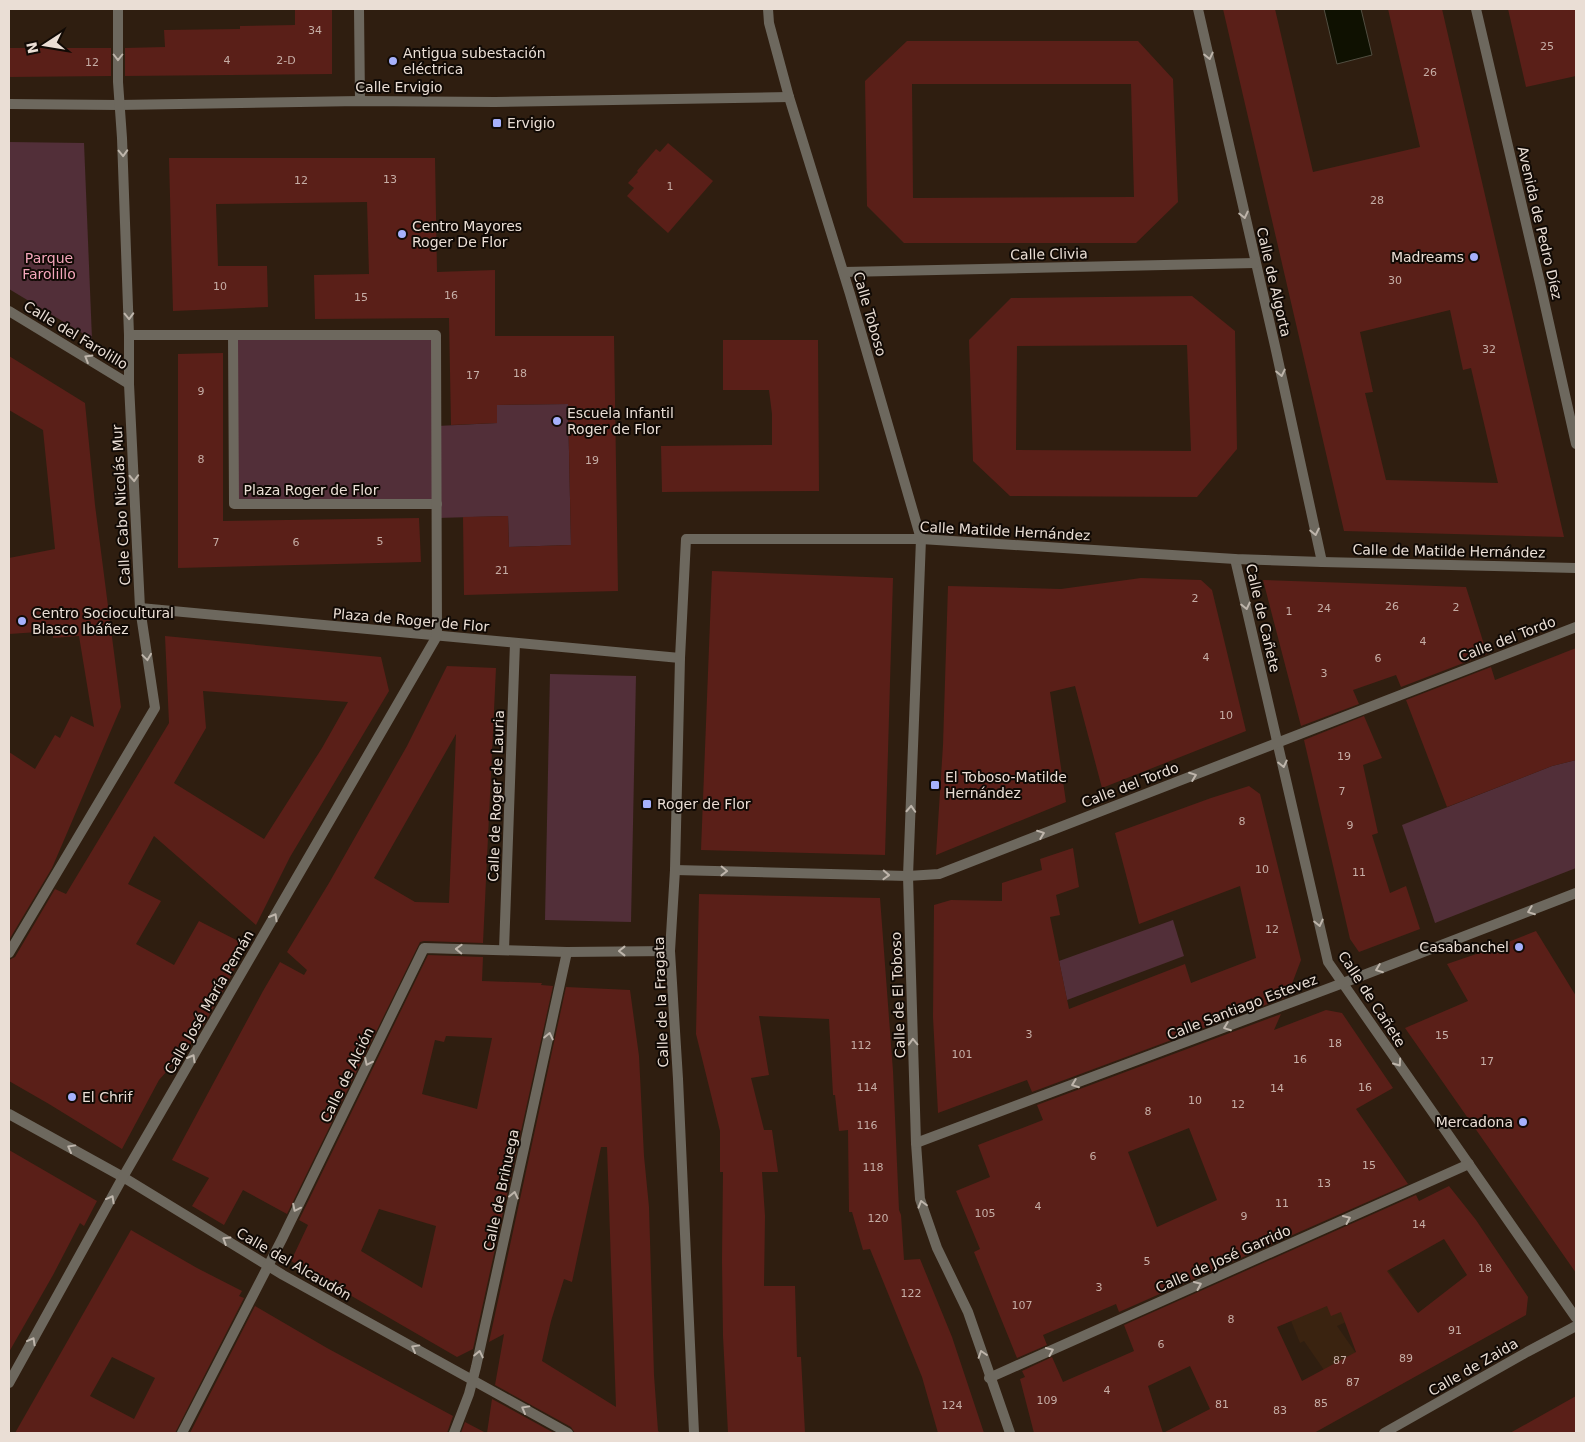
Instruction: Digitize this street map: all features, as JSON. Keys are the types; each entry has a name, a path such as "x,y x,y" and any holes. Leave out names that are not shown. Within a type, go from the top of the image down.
{"street":[{"name":"Calle Cabo Nicolás Mur","path":"9,952 155,708 140,608 129,384 122,138 118,105 118,9"},
{"path":"359,9 360,101"},
{"path":"768,9 769,23 789,97"},
{"name":"Calle de Algorta","path":"1198,9 1322,562"},
{"name":"Avenida de Pedro Díez","path":"1476,9 1576,444"},
{"name":"Calle Ervigio","path":"9,104 118,105 360,101 495,102 789,97"},
{"name":"Calle Toboso","path":"789,97 844,272 921,539"},
{"name":"Calle Clivia","path":"844,272 1255,263"},
{"name":"Calle del Farolillo","path":"9,311 129,384"},
{"path":"129,335 436,335 437,636"},
{"name":"Plaza Roger de Flor","path":"233,335 234,504 437,504"},
{"name":"Calle Matilde Hernández","path":"686,539 921,539 1235,559 1322,562"},
{"name":"Calle de la Fragata","path":"686,539 680,658 675,870 670,951 678,1079 694,1433"},
{"name":"Calle de El Toboso","path":"921,539 908,876 916,1143 920,1199 937,1248 968,1312 989,1378 1010,1433"},
{"name":"Calle de Cañete","path":"1235,559 1328,962 1576,1318"},
{"name":"Calle de Matilde Hernández","path":"1322,562 1576,568"},
{"name":"Plaza de Roger de Flor","path":"140,608 680,658"},
{"name":"Calle del Tordo","path":"675,870 908,876 939,874 1576,627"},
{"name":"Calle José María Pemán","path":"9,1384 123,1177 437,636"},
{"name":"Calle de Roger de Lauria","path":"504,950 515,643"},
{"name":"Calle Santiago Estevez","path":"916,1143 1343,984 1576,893"},
{"name":"Calle de Alción","path":"182,1433 424,948 567,952 670,951"},
{"name":"Calle de Brihuega","path":"454,1433 473,1380 567,952"},
{"name":"Calle del Alcaudón","path":"9,1114 123,1177 267,1266 568,1433"},
{"name":"Calle de José Garrido","path":"989,1378 1468,1164"},
{"name":"Calle de Zaida","path":"1384,1433 1403,1429 1527,1352 1576,1326"}],"shaded area":[{"path":"1324,9 1361,9 1372,55 1337,64"},
{"path":"1360,1228 1403,1292 1374,1310 1337,1326 1360,1359 1324,1370 1304,1341 1300,1343 1289,1316"}],"green space":[{"name":"Parque Farolillo","path":"9,142 84,143 92,339 9,289"},
{"path":"233,335 436,335 437,426 497,423 497,405 568,404 571,545 509,547 508,516 437,518 437,504 234,504"},
{"path":"550,674 636,676 631,922 545,920"},
{"path":"1576,760 1576,868 1435,923 1402,825 1552,766"},
{"path":"1173,920 1184,956 1067,1000 1059,961"}],"building":[{"path":"295,9 332,9 332,74 125,76 125,48 165,47 164,30 240,29 240,26 295,25"},
{"path":"1223,9 1275,9 1313,172 1420,147 1388,9 1442,9 1564,537 1344,531","holes":["1450,310 1463,370 1471,368 1498,483 1386,480 1365,393 1373,392 1360,332"]},
{"path":"1508,9 1576,9 1576,76 1526,87"},
{"path":"907,41 1138,41 1173,79 1178,202 1136,243 904,243 867,206 865,81","holes":["912,84 1131,84 1134,197 913,198"]},
{"path":"9,48 111,48 111,76 9,77"},
{"path":"668,143 713,181 668,233 627,196 634,188 628,183 637,171 656,149 660,152"},
{"path":"169,158 435,158 437,272 495,270 495,336 614,336 618,591 464,595 463,517 508,516 509,547 571,545 568,404 497,405 497,423 451,425 449,318 315,319 314,275 369,274 367,202 216,204 218,266 267,266 268,307 173,311"},
{"path":"1192,296 1235,331 1237,449 1197,497 1010,496 973,461 969,340 1011,298","holes":["1187,345 1191,451 1016,450 1017,346"]},
{"path":"723,340 818,340 819,491 662,492 661,446 772,445 772,414 769,390 723,390"},
{"path":"223,353 223,521 419,518 421,562 178,568 178,354"},
{"path":"9,356 85,403 95,505 121,707 52,868 9,940 9,752 35,769 55,735 60,738 71,716 94,727 79,636 53,638 53,631 9,634 9,558 55,549 43,430 9,410"},
{"path":"712,571 893,578 885,855 701,850"},
{"path":"1141,578 1201,580 1212,590 1246,731 1102,788 1075,686 1050,692 1066,802 936,855 943,745 948,586 1061,589"},
{"path":"1263,580 1466,587 1487,654 1401,687 1396,675 1353,690 1359,704 1301,726"},
{"path":"165,636 381,657 389,691 290,857 256,925 154,836 128,884 161,901 136,944 174,965 199,921 246,945 225,988 196,1038 159,1080 122,1149 9,1081 9,960 15,957 55,889 66,894 169,723","holes":["203,691 348,702 322,748 264,839 174,783 206,728"]},
{"path":"1576,648 1576,760 1552,766 1447,807 1406,700 1491,667 1495,680"},
{"path":"447,666 496,668 483,943 420,942 287,1214 243,1190 224,1225 192,1206 209,1178 172,1160 280,962 304,975 307,970 287,952 329,883 407,746","holes":["456,734 449,903 415,902 374,878"]},
{"path":"1364,716 1382,758 1363,765 1378,833 1372,835 1390,893 1406,886 1420,929 1359,952 1350,939 1304,740"},
{"path":"1249,786 1260,794 1301,960 1287,997 1032,1092 1027,1080 938,1113 933,1017 934,905 951,900 1002,901 1002,883 1042,870 1040,859 1073,848 1079,887 1056,895 1060,915 1050,917 1069,1009 1185,964 1191,983 1256,958 1240,886 1139,924 1115,833"},
{"path":"699,894 880,898 893,1071 899,1210 904,1260 920,1259 952,1337 984,1433 938,1433 922,1377 870,1249 863,1250 852,1212 849,1212 848,1130 839,1131 835,1095 833,1095 829,1019 759,1016 769,1075 751,1078 764,1130 772,1130 778,1172 762,1172 765,1216 764,1286 795,1286 797,1357 801,1357 805,1433 728,1433 723,1336 723,1172 720,1172 720,1131 696,1034"},
{"path":"1536,931 1576,996 1576,1273 1405,1028 1468,1001 1447,964"},
{"path":"428,955 483,957 482,981 542,983 541,985 553,986 473,1349 457,1357 291,1261 308,1225 299,1220","holes":["446,1036 492,1038 477,1109 422,1094 435,1040 444,1042","379,1209 436,1226 422,1288 361,1251"]},
{"path":"566,987 630,990 639,1056 644,1156 649,1207 654,1375 658,1431 661,1433 575,1433 571,1427 495,1385 504,1334 489,1342","holes":["601,1147 607,1147 616,1407 542,1361 551,1321 564,1279 572,1282"]},
{"path":"1326,1010 1342,1013 1393,1088 1356,1109 1408,1184 1119,1312 1116,1304 1043,1335 1047,1345 1017,1358 974,1252 980,1249 956,1191 990,1177 978,1145 1043,1120 1037,1105 1281,1014 1274,1030","holes":["1189,1128 1217,1200 1157,1227 1128,1152"]},
{"path":"9,1150 97,1201 84,1226 80,1223 9,1352"},
{"path":"1449,1186 1476,1220 1528,1297 1526,1315 1314,1433 1163,1433 1034,1433 1020,1379 1025,1377 1022,1371 1052,1357 1063,1382 1134,1351 1124,1325 1416,1195 1419,1201","holes":["1444,1239 1467,1275 1418,1313 1387,1271","1327,1306 1331,1316 1341,1312 1356,1352 1302,1381 1277,1327","1190,1366 1210,1409 1163,1433 1148,1386"]},
{"path":"131,1230 197,1268 242,1291 239,1296 244,1298 175,1433 15,1433","holes":["112,1357 155,1378 134,1419 90,1396"]},
{"path":"255,1306 327,1348 453,1416 447,1433 190,1433"},
{"path":"1576,1396 1576,1433 1510,1433"},
{"path":"492,1399 554,1433 487,1433"},
{"path":"465,1422 486,1433 461,1433"}],"place":[{"name":"Antigua subestación eléctrica","path":"393,61"},
{"name":"Ervigio","path":"497,123"},
{"name":"Centro Mayores Roger De Flor","path":"402,234"},
{"name":"Madreams","path":"1474,257"},
{"name":"Escuela Infantil Roger de Flor","path":"557,421"},
{"name":"Centro Sociocultural Blasco Ibáñez","path":"22,621"},
{"name":"El Toboso-Matilde Hernández","path":"935,785"},
{"name":"Roger de Flor","path":"647,804"},
{"name":"Casabanchel","path":"1519,947"},
{"name":"El Chrif","path":"72,1097"},
{"name":"Mercadona","path":"1523,1122"}]}
